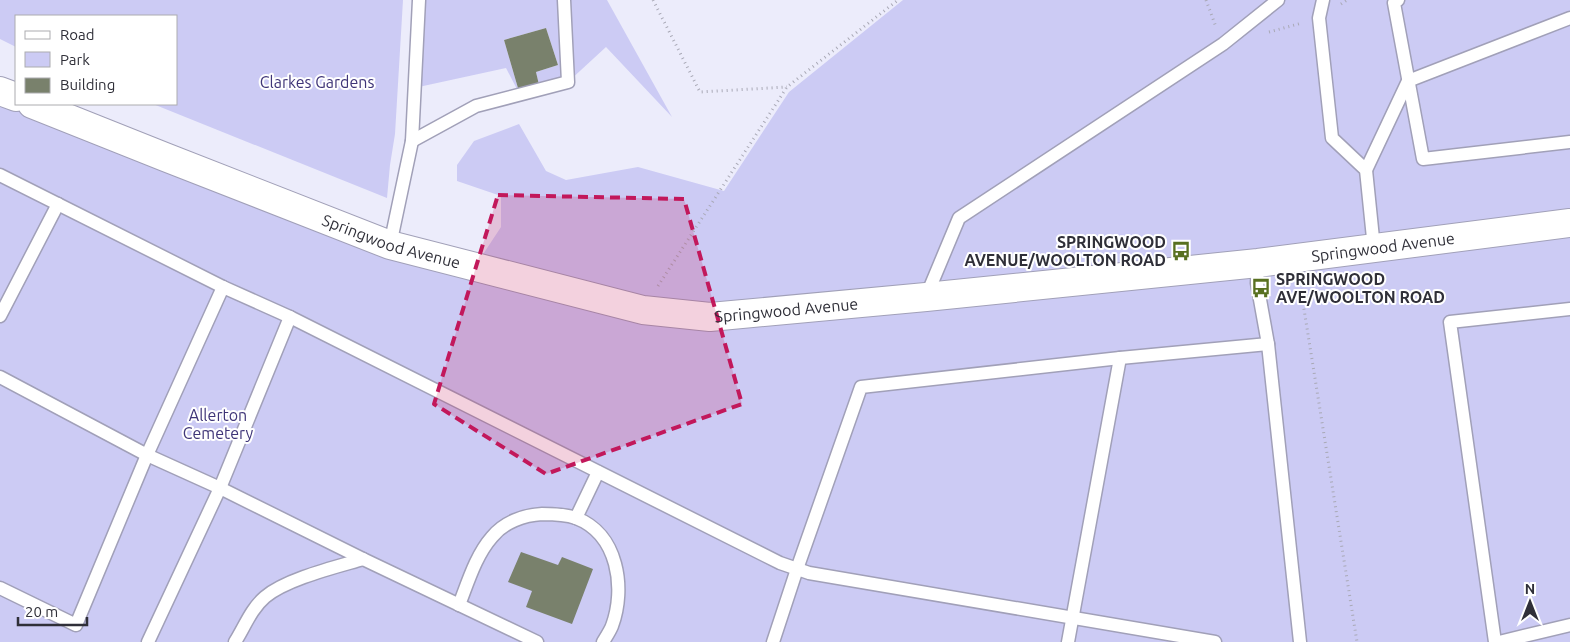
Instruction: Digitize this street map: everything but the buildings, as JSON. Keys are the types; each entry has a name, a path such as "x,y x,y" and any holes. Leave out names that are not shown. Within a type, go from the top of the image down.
{"street":[{"path":"0,91 15,97"},
{"name":"Springwood Avenue","path":"34,105 390,245 643,310 710,317 1258,263 1570,223"}],"lane":[{"path":"390,245 412,140 419,0"},
{"path":"412,140 476,106 568,82 564,0"},
{"path":"926,297 958,218 1223,44 1278,0"},
{"path":"1322,0 1319,18 1332,138 1366,170"},
{"path":"1398,0 1394,3 1423,159 1570,142"},
{"path":"1374,248 1366,170 1408,81 1570,18"},
{"path":"0,175 223,286 290,317 780,563 810,573 1215,642"},
{"path":"0,316 58,204"},
{"path":"1258,263 1258,283 1268,344 1300,642"},
{"path":"0,588 76,625 147,455 223,286"},
{"path":"1495,642 1450,322 1570,309"},
{"path":"148,642 220,488 290,317"},
{"path":"773,642 861,387 1120,358 1268,344"},
{"path":"1068,642 1120,358"},
{"path":"0,377 147,455 220,488 537,642"},
{"path":"576,518 598,472"},
{"path":"459,605 482,550 492,535 502,527 517,519 534,515 556,514 576,518 594,529 607,544 617,567 619,584 617,602 612,626 603,642"},
{"path":"235,642 251,614 266,596 297,580 363,559"},
{"path":"1499,642 1570,625"}],"path":[{"path":"653,0 700,92 787,87"},
{"path":"643,310 787,87 898,0"},
{"path":"1206,0 1223,44"},
{"path":"1298,258 1300,287 1357,642"}],"highlighted area":[{"path":"498,195 684,199 742,404 546,474 434,404"}],"green space":[{"name":"Clarkes Gardens","path":"0,0 403,0 395,134 387,198 155,105 178,105 178,15 15,15 15,46 0,39"},
{"path":"419,0 607,0 672,117 606,47 568,82 540,89 536,72 558,65 546,28 504,40 520,95 506,68 414,88"},
{"name":"Allerton Cemetery","path":"903,0 1570,0 1570,642 0,642 0,102 164,168 468,277 501,227 501,196 457,181 457,165 474,141 519,124 546,171 566,180 638,167 724,191 789,92"}],"place":[{"name":"SPRINGWOOD AVENUE/WOOLTON ROAD","path":"1181,251"},
{"name":"SPRINGWOOD AVE/WOOLTON ROAD","path":"1261,288"}]}
